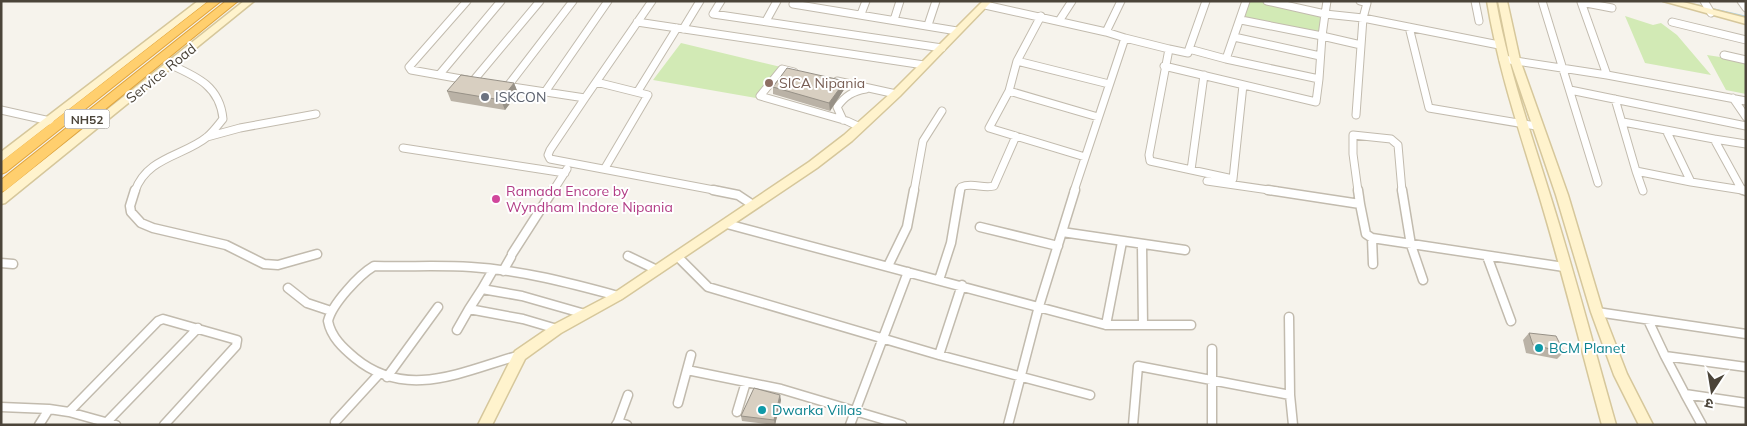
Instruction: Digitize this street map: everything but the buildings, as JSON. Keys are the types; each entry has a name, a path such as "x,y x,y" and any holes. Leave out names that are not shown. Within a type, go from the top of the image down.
{"highway":[{"name":"NH52","path":"1,186 233,1"},
{"name":"NH52","path":"1,169 212,2"}],"street":[{"name":"Service Road","path":"1,200 250,1"},
{"path":"467,1 410,64 411,70 482,82"},
{"path":"439,75 501,1"},
{"path":"473,81 540,1"},
{"path":"507,86 573,1"},
{"path":"545,92 608,1"},
{"path":"652,1 548,155 550,159 605,168 738,195 753,205"},
{"path":"638,91 700,1"},
{"path":"721,1 714,14 942,48"},
{"path":"766,21 777,1"},
{"path":"795,1 794,4 957,31"},
{"path":"828,9 831,1"},
{"path":"861,14 866,1"},
{"path":"894,20 900,1"},
{"path":"928,26 936,1"},
{"path":"1059,21 1072,1"},
{"path":"1106,32 1121,1"},
{"path":"618,296 554,278 503,271 469,267 374,266 367,270 331,311 328,320 332,333 343,349 383,376 412,380 463,373 520,355 557,329 618,296 813,165 860,127 896,94 987,3 1188,53 1206,1"},
{"path":"1226,59 1246,1"},
{"path":"1266,1 1325,14 1363,18 1499,45"},
{"path":"1164,66 1316,102 1327,1"},
{"path":"1356,115 1363,18 1367,2 1360,1"},
{"path":"1476,1 1479,21"},
{"path":"1491,1 1499,45 1509,59 1548,157 1562,195 1597,312 1622,375 1646,425"},
{"path":"1502,1 1509,59 1521,123 1545,196 1609,425"},
{"path":"1542,1 1598,183"},
{"path":"1667,1 1708,7 1746,21"},
{"path":"1741,1 1746,8"},
{"path":"1,158 212,2"},
{"path":"1580,2 1607,75"},
{"path":"1580,2 1612,8"},
{"path":"1042,16 1017,61 1009,91 989,128 1085,157"},
{"path":"1241,20 1361,45"},
{"path":"637,22 924,65"},
{"path":"1672,22 1746,40"},
{"path":"1409,27 1429,108 1536,126"},
{"path":"1234,37 1320,56"},
{"path":"1008,425 1039,306 1098,116 1125,38"},
{"path":"1169,48 1164,66 1149,155 1150,161 1233,179 1243,85"},
{"path":"1189,49 1319,79"},
{"path":"1724,55 1746,60"},
{"path":"1509,59 1746,101"},
{"path":"1017,61 1109,84"},
{"path":"171,65 211,86 222,105 223,119 207,137"},
{"path":"800,73 782,69 760,96 843,120 860,127"},
{"path":"1191,170 1204,75"},
{"path":"827,79 896,94"},
{"path":"596,82 638,91 646,94 647,99 605,168"},
{"path":"499,85 585,98"},
{"path":"843,120 837,107 842,100 848,94 857,90 873,89"},
{"path":"1570,90 1746,126"},
{"path":"1009,91 1098,116"},
{"path":"1733,98 1746,117"},
{"path":"1615,99 1643,191"},
{"path":"1,110 50,121"},
{"path":"888,266 907,227 923,141 942,111"},
{"path":"316,114 240,128 207,137 161,161 139,180 130,206 131,212 141,223 153,228 226,245 264,264 278,265 317,254"},
{"path":"1623,122 1746,144"},
{"path":"1666,130 1691,182"},
{"path":"1423,280 1411,245 1400,181 1398,145 1391,139 1354,135 1353,154 1360,204 1366,234 1372,238 1411,245 1564,267"},
{"path":"939,280 951,243 961,187 966,184 987,188 994,186 1016,136"},
{"path":"1714,138 1744,191"},
{"path":"403,148 565,173"},
{"path":"1532,154 1548,157"},
{"path":"503,271 570,163"},
{"path":"1636,171 1744,191"},
{"path":"1207,181 1360,204"},
{"path":"726,224 962,285 1106,325 1191,326"},
{"path":"980,227 1058,246"},
{"path":"1062,232 1186,250"},
{"path":"1372,238 1372,264"},
{"path":"1106,325 1122,242"},
{"path":"1142,245 1143,325"},
{"path":"628,256 657,270"},
{"path":"1487,256 1511,321"},
{"path":"678,257 708,287 938,354 1090,394"},
{"path":"1,263 13,264"},
{"path":"457,330 493,270"},
{"path":"850,425 908,272"},
{"path":"938,354 962,285"},
{"path":"288,288 307,303 331,311"},
{"path":"482,289 522,296 585,314"},
{"path":"335,422 383,376 438,307"},
{"path":"469,309 523,319 557,329"},
{"path":"1597,312 1746,334"},
{"path":"1289,317 1290,395 1293,425"},
{"path":"69,412 158,321 163,319 237,340 238,344 164,425"},
{"path":"1648,320 1702,425"},
{"path":"105,424 198,328"},
{"path":"1212,349 1212,425"},
{"path":"485,425 520,355"},
{"path":"678,403 691,355"},
{"path":"1665,356 1746,367"},
{"path":"1133,425 1138,366 1290,395"},
{"path":"687,370 781,389 902,425"},
{"path":"737,412 746,382"},
{"path":"1685,394 1746,404"},
{"path":"620,424 628,395"},
{"path":"1,407 50,409 69,412 105,424 116,425"},
{"path":"39,425 50,409"}],"green space":[{"path":"1247,1 1272,1 1321,12 1319,34 1242,18"},
{"path":"1625,16 1653,25 1661,23 1677,35 1711,75 1645,63"},
{"path":"681,43 781,67 756,98 653,80"},
{"path":"1707,55 1746,61 1746,94 1726,90"}],"waterway":[{"path":"1694,5 1705,7"},
{"path":"1711,9 1746,17"}],"place":[{"name":"SICA Nipania","path":"769,83"},
{"name":"ISKCON","path":"485,97"},
{"name":"Ramada Encore by Wyndham Indore Nipania","path":"496,199"},
{"name":"BCM Planet","path":"1539,348"},
{"name":"Dwarka Villas","path":"762,410"}]}
